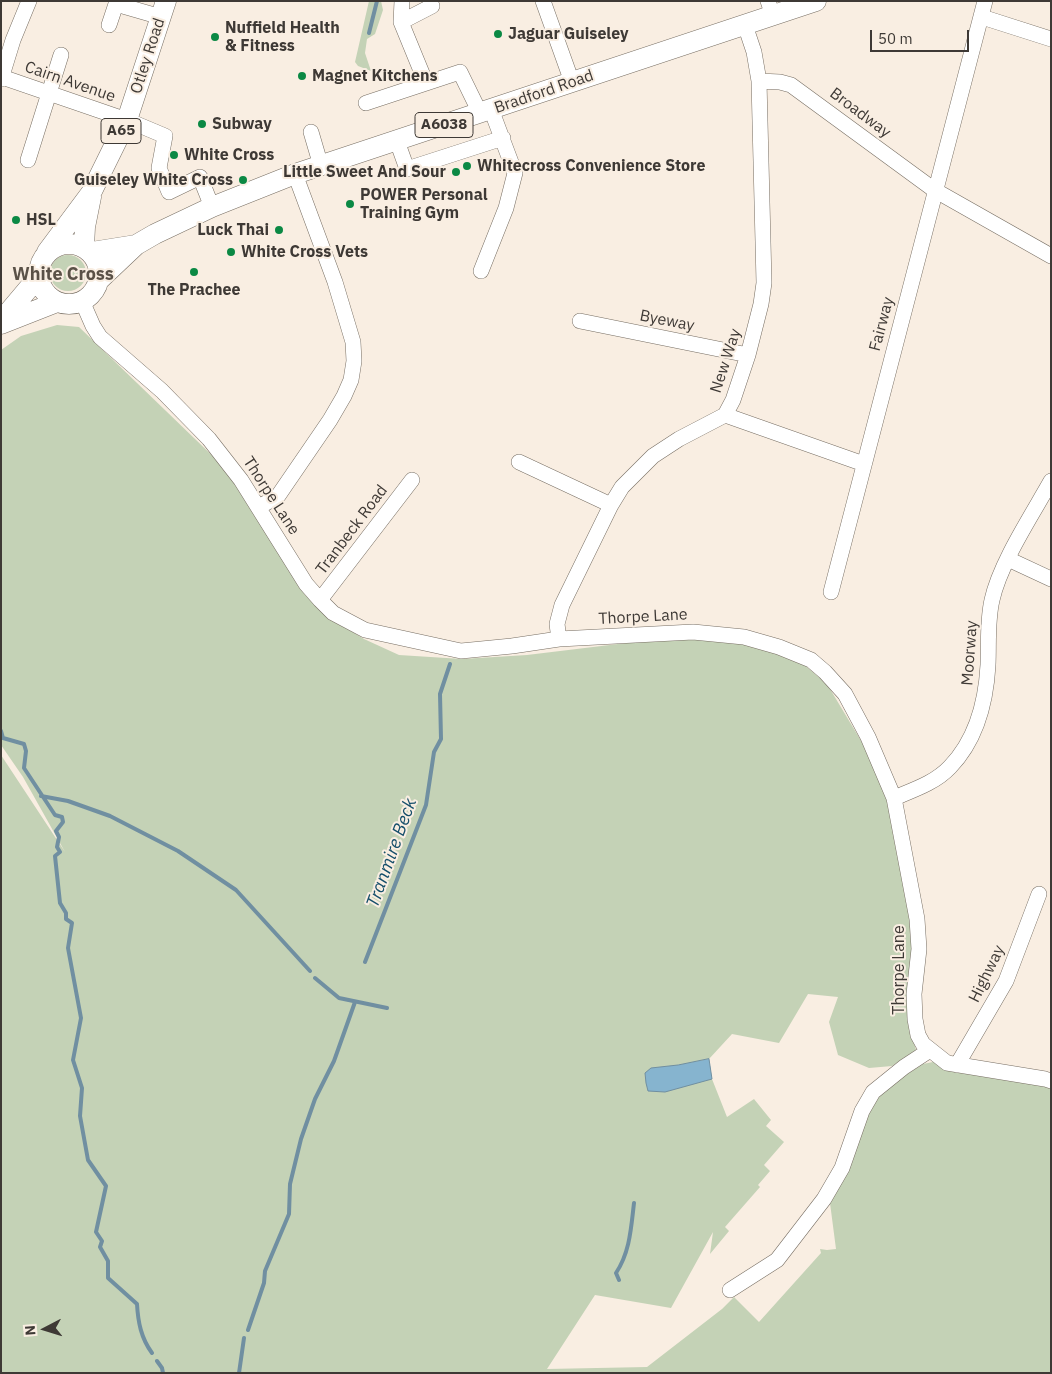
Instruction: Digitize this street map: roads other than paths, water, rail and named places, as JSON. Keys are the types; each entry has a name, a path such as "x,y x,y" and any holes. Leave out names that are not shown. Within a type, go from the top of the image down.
{"main road":[{"name":"Bradford Road","path":"99,280 136,245 212,207 295,174 745,24 771,8 816,1"},
{"name":"Otley Road","path":"47,252 91,193 127,120 164,9"},
{"name":"Otley Road","path":"88,250 85,227 91,193"},
{"path":"47,252 65,243 75,244 88,250"},
{"name":"Bradford Road","path":"88,250 136,245"},
{"name":"A65","path":"88,250 97,262 100,271 99,280"},
{"name":"A65","path":"1,323 38,276 42,259 47,252"},
{"path":"38,276 44,292 57,302"},
{"path":"82,301 96,289 99,280"},
{"name":"A65","path":"1,323 57,302 67,304 82,301"}],"street":[{"name":"Cairn Avenue","path":"29,1 7,37 2,78 49,92 165,136 159,168 169,192 200,177 212,207"},
{"path":"402,1 400,22 426,83"},
{"path":"543,1 572,82"},
{"name":"Fairway","path":"831,592 985,1"},
{"path":"109,25 116,2 164,9"},
{"path":"400,22 432,6"},
{"path":"982,17 1051,39"},
{"name":"New Way","path":"559,640 558,624 562,605 611,505 622,487 652,456 679,439 725,415 733,400 748,355 762,304 764,283 759,82 754,52 745,24"},
{"path":"28,160 61,54"},
{"path":"366,103 460,72 503,138 515,173 506,208 481,271"},
{"name":"Broadway","path":"759,82 780,82 791,86 935,191 1051,256"},
{"path":"310,132 321,166"},
{"path":"397,141 407,169 503,138"},
{"path":"259,507 278,496 330,420 351,380 354,361 353,342 335,282 295,174"},
{"name":"Thorpe Lane","path":"82,301 100,337 162,391 209,439 259,507 306,584 333,613 365,630 461,651 559,640 692,632 744,638 779,647 811,660 846,694 868,737 894,798 917,919 919,949 914,994 918,1035 930,1050 947,1063 1051,1081"},
{"name":"Byeway","path":"580,321 748,355"},
{"path":"725,415 864,464"},
{"path":"519,462 611,505"},
{"name":"Tranbeck Road","path":"320,600 412,480"},
{"name":"Moorway","path":"894,798 924,785 950,768 967,745 977,723 985,694 991,601 996,584 1051,481"},
{"path":"1008,559 1051,579"},
{"name":"Highway","path":"957,1066 1006,981 1039,894"},
{"path":"730,1290 777,1260 824,1199 842,1168 862,1111 873,1092 889,1078 930,1050"}],"water":[{"path":"709,1059 712,1079 665,1092 648,1091 645,1073 651,1068"}],"waterway":[{"name":"Tranmire Beck","path":"369,33 377,1"},
{"name":"Tranmire Beck","path":"365,962 426,805 434,752 441,739 440,694 450,664"},
{"path":"1,731 3,738 24,744 26,751 24,768 55,815 62,817 63,822 56,831 59,837 57,847 60,852 55,856 60,903 66,913 66,919 72,923 68,948 81,1018 73,1060 82,1088 80,1116 88,1160 106,1186 96,1232 102,1241 100,1247 108,1261 108,1278 137,1304 141,1330 145,1342 152,1353"},
{"path":"41,796 68,801 110,816 178,851 236,890 310,971"},
{"path":"315,978 339,998 387,1008"},
{"path":"248,1330 264,1283 265,1271 289,1214 290,1184 301,1139 315,1099 334,1061 355,1002"},
{"path":"619,1280 616,1273 627,1248 634,1203"},
{"path":"239,1373 244,1338"},
{"path":"157,1361 163,1373"}],"place":[{"name":"Jaguar Guiseley","path":"498,34"},
{"name":"Nuffield Health & Fitness","path":"215,37"},
{"name":"Magnet Kitchens","path":"302,76"},
{"name":"Subway","path":"202,124"},
{"name":"White Cross","path":"174,155"},
{"name":"Whitecross Convenience Store","path":"467,166"},
{"name":"Little Sweet And Sour","path":"456,172"},
{"name":"Guiseley White Cross","path":"243,180"},
{"name":"POWER Personal Training Gym","path":"350,204"},
{"name":"HSL","path":"16,220"},
{"name":"Luck Thai","path":"279,230"},
{"name":"White Cross Vets","path":"231,252"},
{"name":"The Prachee","path":"194,272"}],"district":[{"name":"White Cross","path":"63,275"}]}
